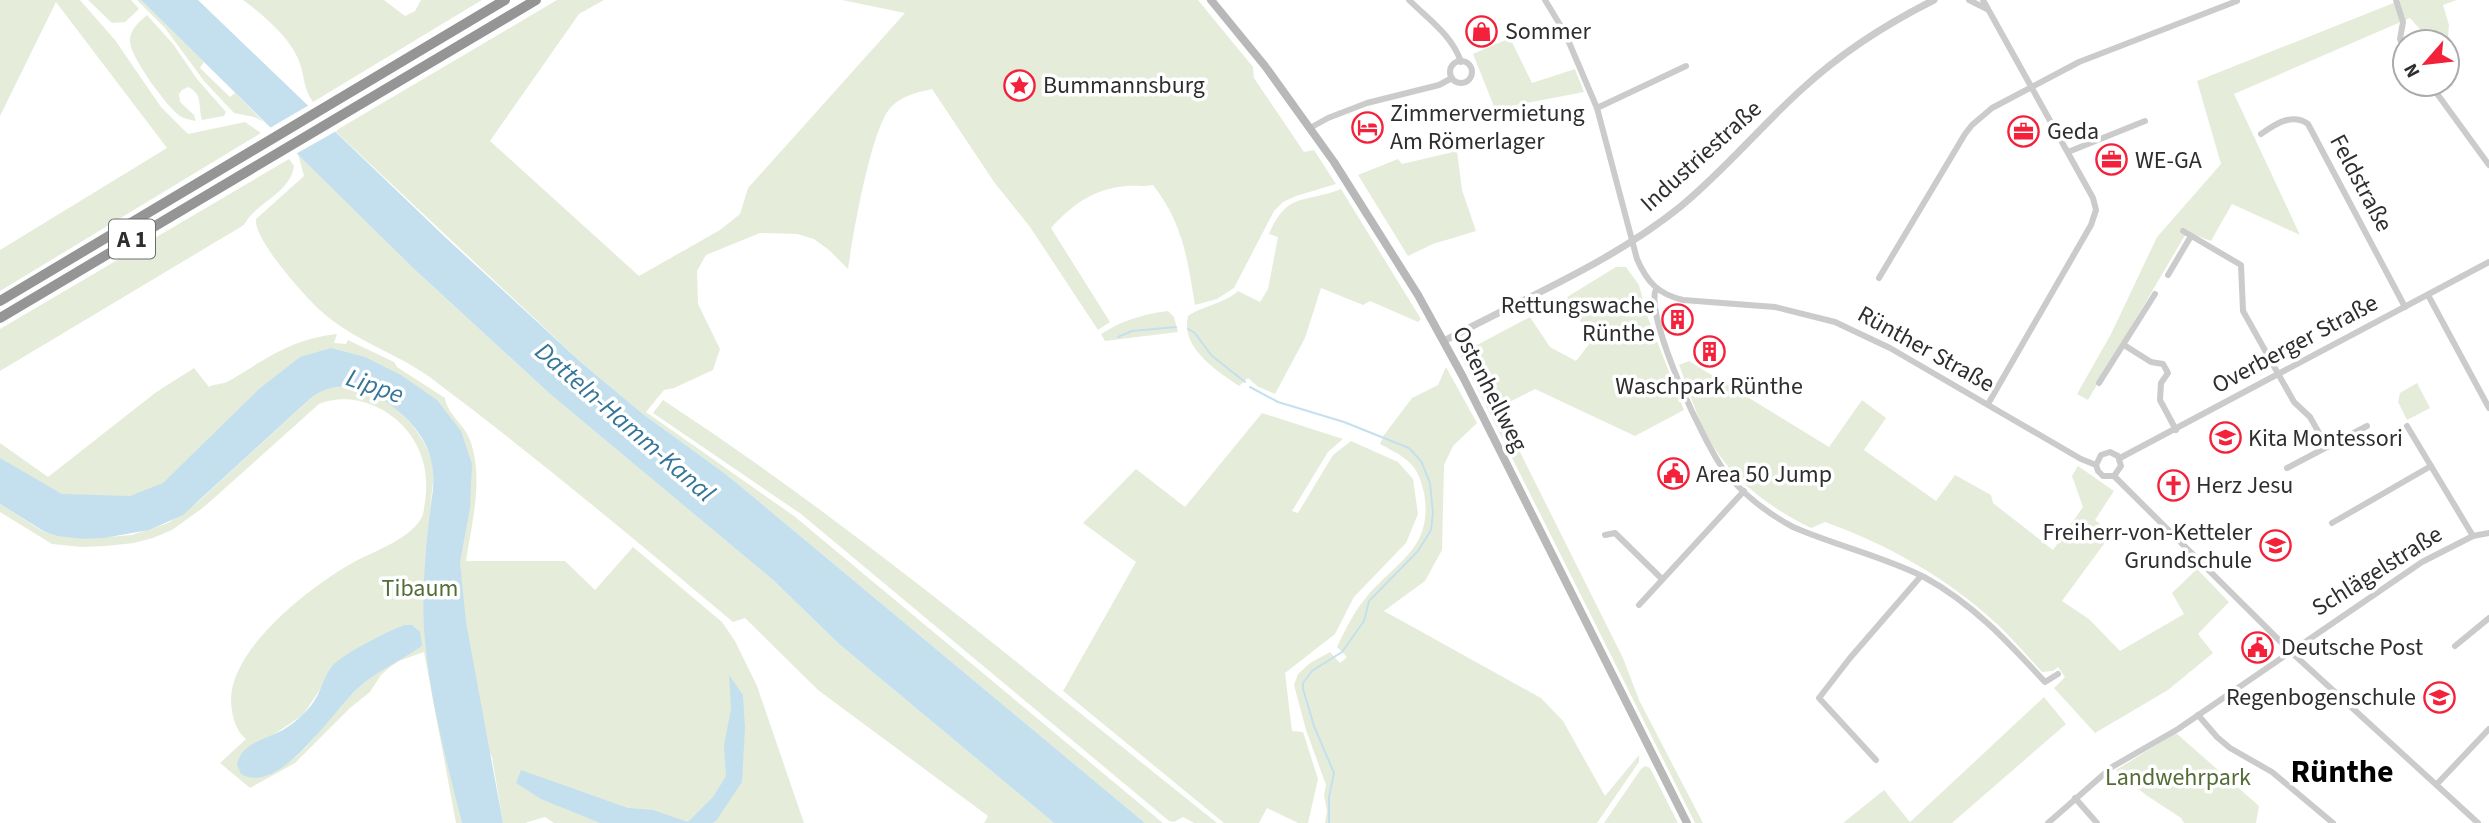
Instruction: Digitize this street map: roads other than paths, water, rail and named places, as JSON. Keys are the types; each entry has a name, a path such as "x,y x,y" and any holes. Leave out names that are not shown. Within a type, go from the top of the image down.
{"highway":[{"name":"A 1","path":"0,301 505,0"},
{"name":"A 1","path":"0,318 536,0"}],"main road":[{"name":"Ostenhellweg","path":"1211,0 1265,66 1310,128 1383,236 1444,341 1687,823"}],"street":[{"path":"1409,0 1453,45 1461,62 1471,68 1471,76 1462,83 1452,78"},
{"path":"1545,0 1565,33 1597,108 1631,243 1642,271 1656,289 1654,300 1658,323 1701,433 1727,474 1775,516 1793,527 1921,576 1959,597 2045,682 2058,674"},
{"name":"Industriestraße","path":"1444,341 1556,285 1631,243 1702,188 1801,90 1839,58 1879,30 1934,0"},
{"path":"1969,0 1988,10"},
{"path":"1983,0 2095,204 2094,217 1988,404"},
{"path":"2396,0 2403,22 2402,28"},
{"path":"1879,278 1972,125 1992,108 2079,62 2237,1"},
{"path":"1452,78 1453,65 1461,62"},
{"path":"1597,108 1685,65"},
{"path":"1310,128 1359,106 1439,85 1452,78"},
{"path":"2440,98 2489,165"},
{"name":"Feldstraße","path":"2261,134 2284,121 2299,119 2308,124 2405,307"},
{"path":"2068,152 2145,121"},
{"path":"2183,231 2241,265 2243,311 2294,402 2310,417 2327,447"},
{"path":"2168,275 2191,236"},
{"name":"Overberger Straße","path":"2120,458 2489,262"},
{"name":"Rünther Straße","path":"1656,289 1683,300 1768,306 1835,322 1890,348 2081,459 2096,465 2101,475 2115,476 2290,650 2478,823"},
{"path":"2099,383 2155,295"},
{"path":"2428,295 2489,408"},
{"path":"2123,345 2151,362 2164,364 2168,373 2161,383 2161,400 2176,430"},
{"path":"2287,468 2367,426"},
{"path":"2407,426 2473,536"},
{"path":"2096,465 2100,456 2115,453 2120,458 2121,468 2115,476"},
{"path":"2332,523 2431,466"},
{"path":"1639,604 1744,491"},
{"path":"1605,535 1615,533 1662,579"},
{"name":"Schlägelstraße","path":"2048,823 2112,767 2199,715 2290,650 2422,562 2473,536 2489,533"},
{"path":"1876,760 1819,698 1921,576"},
{"path":"2455,646 2489,618"},
{"path":"2199,715 2230,748 2272,772 2333,823"},
{"path":"2437,784 2489,729"},
{"path":"2075,798 2097,823"}],"water":[{"name":"Datteln-Hamm-Kanal","path":"141,0 198,0 445,237 583,364 643,414 727,475 1145,823 1054,823 839,644 773,580 550,394 413,268"},
{"name":"Lippe","path":"331,348 365,357 401,375 437,400 461,431 472,464 470,508 460,562 466,622 503,823 462,823 436,716 424,636 424,574 433,489 430,454 412,425 396,409 377,396 345,386 313,396 183,515 149,530 104,538 58,536 45,532 0,504 0,458 62,494 130,496 163,483 259,389 300,357"},
{"path":"404,625 412,625 420,632 422,645 419,648 379,672 356,690 288,763 272,774 256,778 241,774 237,765 244,751 286,728 303,714 316,698 334,664 367,643"},
{"path":"729,675 743,695 745,728 742,782 716,821 712,823 600,823 541,799 516,783 521,770 628,808 653,810 688,822 713,797 726,776 724,745 731,709"}],"waterway":[{"path":"1118,337 1132,331 1176,327"},
{"path":"1188,329 1195,333 1211,355 1245,382"},
{"path":"1250,387 1278,402 1344,422 1409,448 1421,461 1430,483 1433,513 1431,530 1418,551 1369,601 1364,621 1342,652 1312,671 1303,683 1314,726 1334,773 1329,797 1329,823"}],"place":[{"name":"Sommer","path":"1482,31"},
{"name":"Bummannsburg","path":"1020,85"},
{"name":"Zimmervermietung Am Römerlager","path":"1367,127"},
{"name":"Geda","path":"2024,131"},
{"name":"WE-GA","path":"2112,160"},
{"name":"Rettungswache Rünthe","path":"1678,319"},
{"name":"Waschpark Rünthe","path":"1709,352"},
{"name":"Kita Montessori","path":"2225,438"},
{"name":"Area 50 Jump","path":"1673,474"},
{"name":"Herz Jesu","path":"2173,485"},
{"name":"Freiherr-von-Ketteler Grundschule","path":"2275,546"},
{"name":"Deutsche Post","path":"2258,647"},
{"name":"Regenbogenschule","path":"2439,697"}],"district":[{"name":"Rünthe","path":"2342,772"}],"park label":[{"name":"Tibaum","path":"420,588"},
{"name":"Landwehrpark","path":"2178,777"}]}
